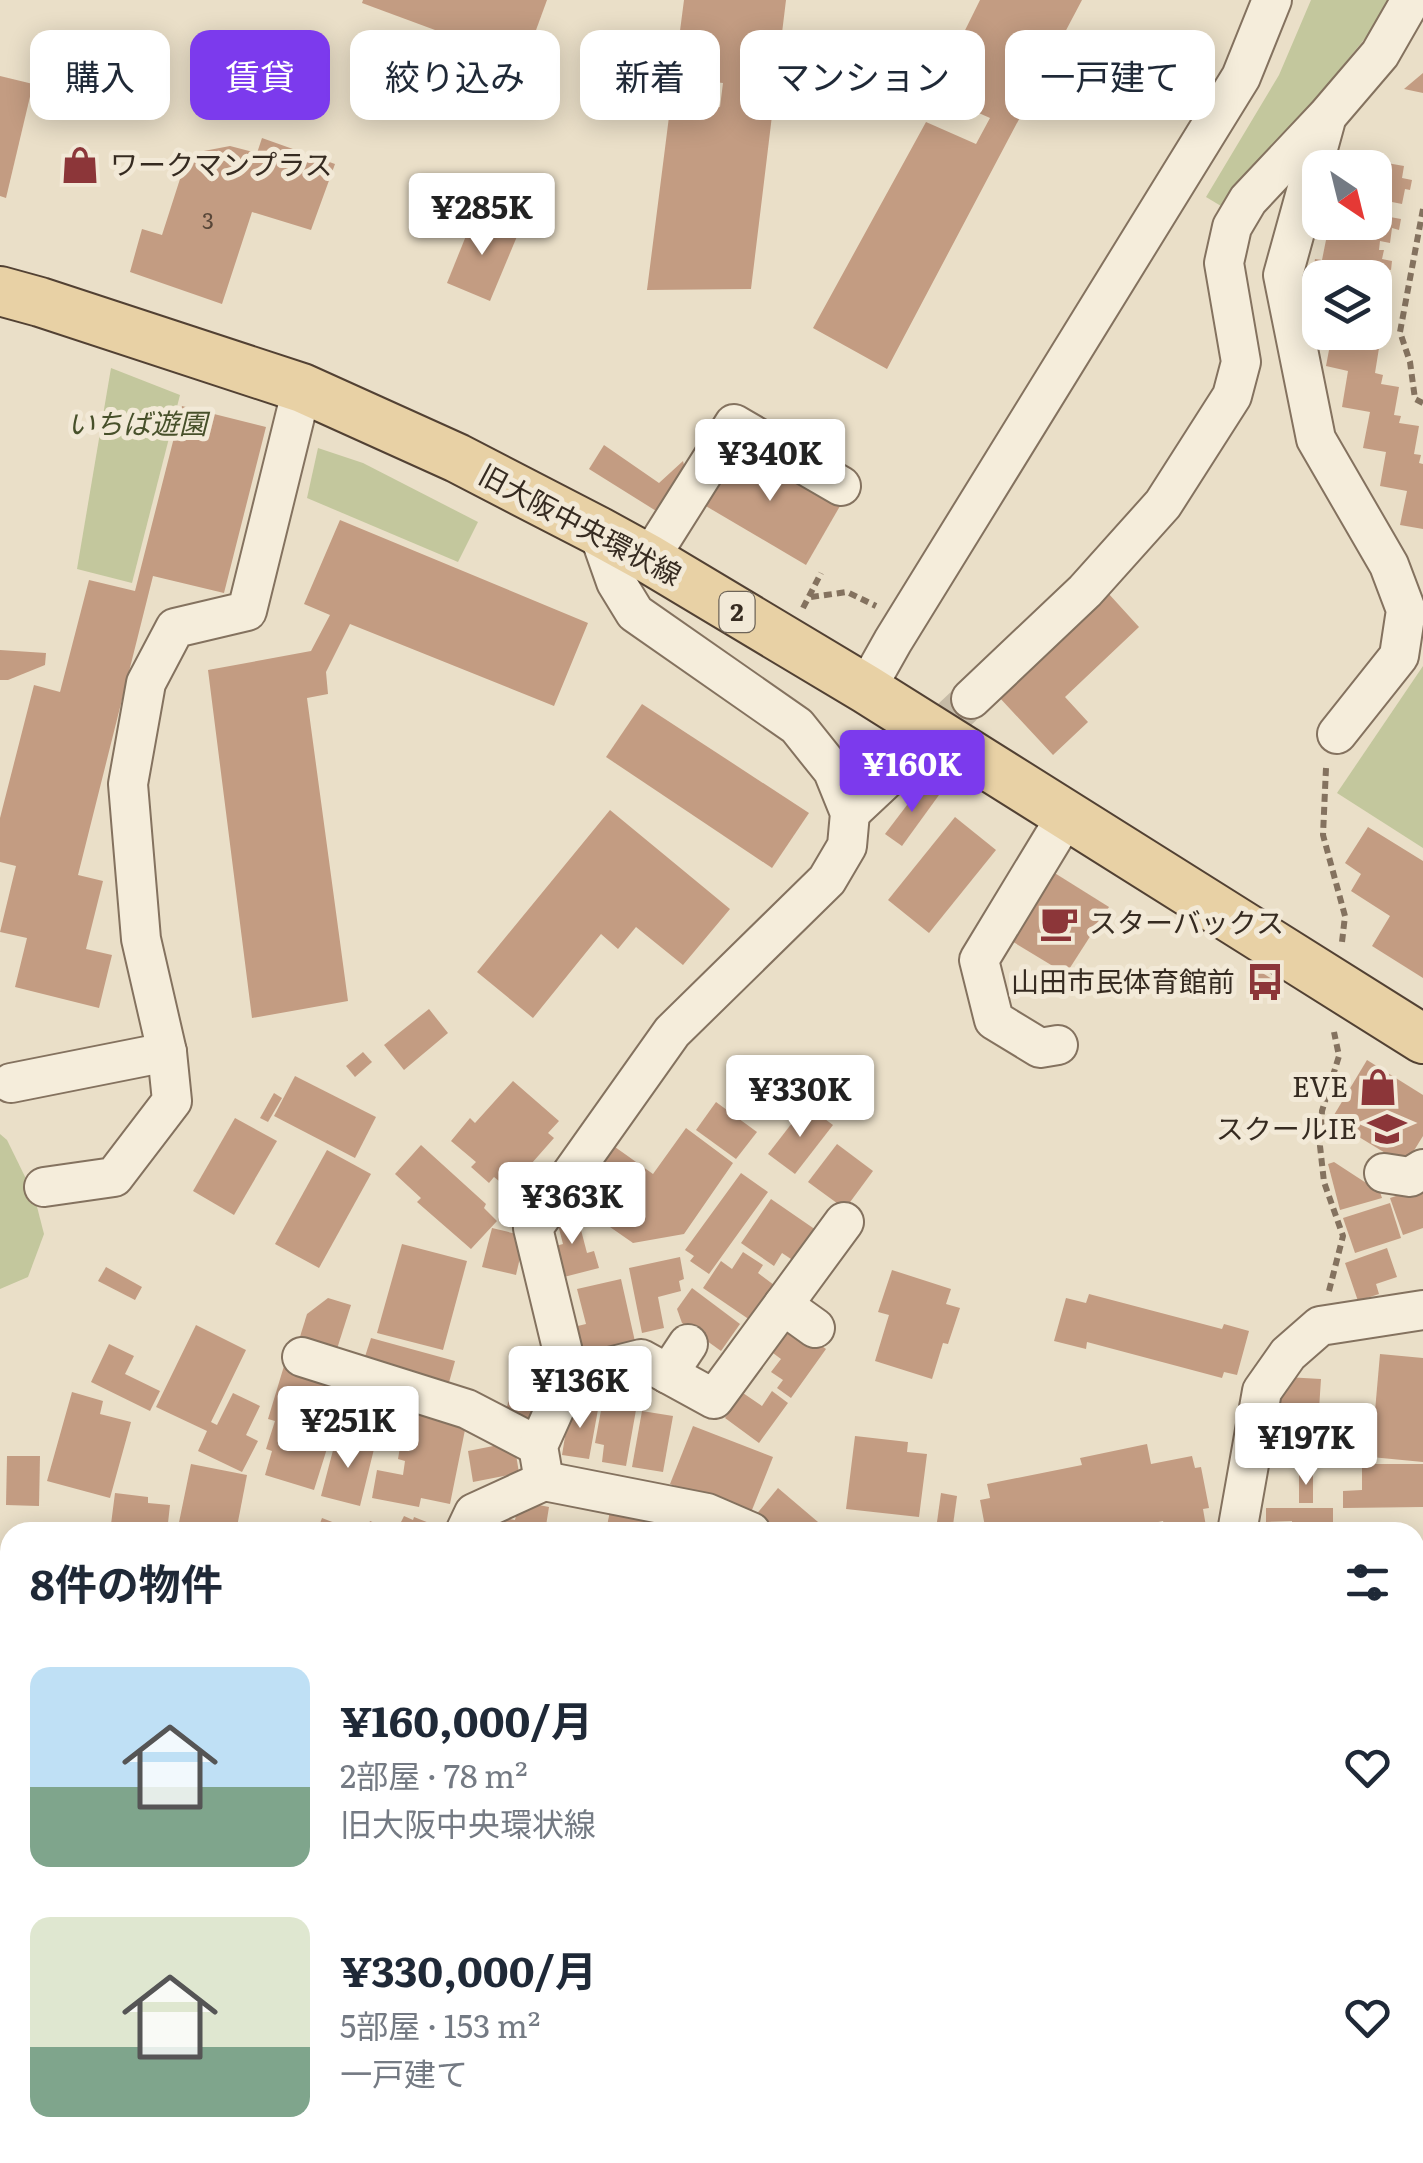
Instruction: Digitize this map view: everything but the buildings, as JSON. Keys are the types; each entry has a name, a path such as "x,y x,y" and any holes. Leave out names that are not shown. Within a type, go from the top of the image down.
{"main road":[{"name":"旧大阪中央環状線","path":"0,292 302,388 457,458 598,531 866,689 1423,1039"}],"street":[{"path":"866,689 1241,77 1272,0"},
{"path":"971,699 1085,591 1163,504 1232,396 1241,362 1224,264 1232,226 1248,200 1380,54 1411,0"},
{"path":"1327,116 1283,275 1316,439 1389,565 1406,610 1398,656 1337,734"},
{"path":"44,1186 114,1178 172,1102 168,1052 141,939 128,784 146,683 175,628 247,611 302,388"},
{"path":"649,559 734,424 842,486"},
{"path":"470,1522 474,1513 541,1463 568,1377 533,1228 672,1032 827,880 848,846 850,814 833,771 797,726 635,613 616,582 598,531"},
{"path":"850,814 897,768"},
{"path":"1058,1045 1040,1048 994,1020 979,960 1066,815"},
{"path":"10,1082 168,1052"},
{"path":"1384,1172 1410,1177 1423,1170"},
{"path":"568,1377 641,1359 678,1359 714,1398 844,1222"},
{"path":"783,1305 816,1328"},
{"path":"1239,1522 1262,1391 1288,1354 1320,1326 1423,1310"},
{"path":"302,1357 467,1409 541,1463 728,1522"}],"path":[{"path":"1423,208 1400,332 1416,399 1423,403"},
{"path":"802,610 822,573"},
{"path":"811,597 846,592 884,610"},
{"path":"1337,734 1324,772 1323,834 1345,916 1342,944"},
{"path":"1320,1326 1343,1236 1324,1182 1320,1146 1322,1111 1340,1056 1332,1026"}],"green space":[{"path":"1311,0 1390,0 1380,20 1226,209 1206,197 1279,75"},
{"name":"いちば遊園","path":"111,368 180,395 132,583 77,569"},
{"path":"318,448 363,463 478,522 458,562 307,498"},
{"path":"1423,666 1423,848 1337,793"},
{"path":"0,1134 7,1140 34,1195 44,1234 28,1277 0,1289"}],"tunnel":[{"path":"897,769 971,699"}],"place":[{"name":"ワークマンプラス","path":"80,165"},
{"name":"スターバックス","path":"1059,923"},
{"name":"山田市民体育館前","path":"1265,982"},
{"name":"EVE","path":"1378,1087"},
{"name":"スクールIE","path":"1387,1129"}]}
